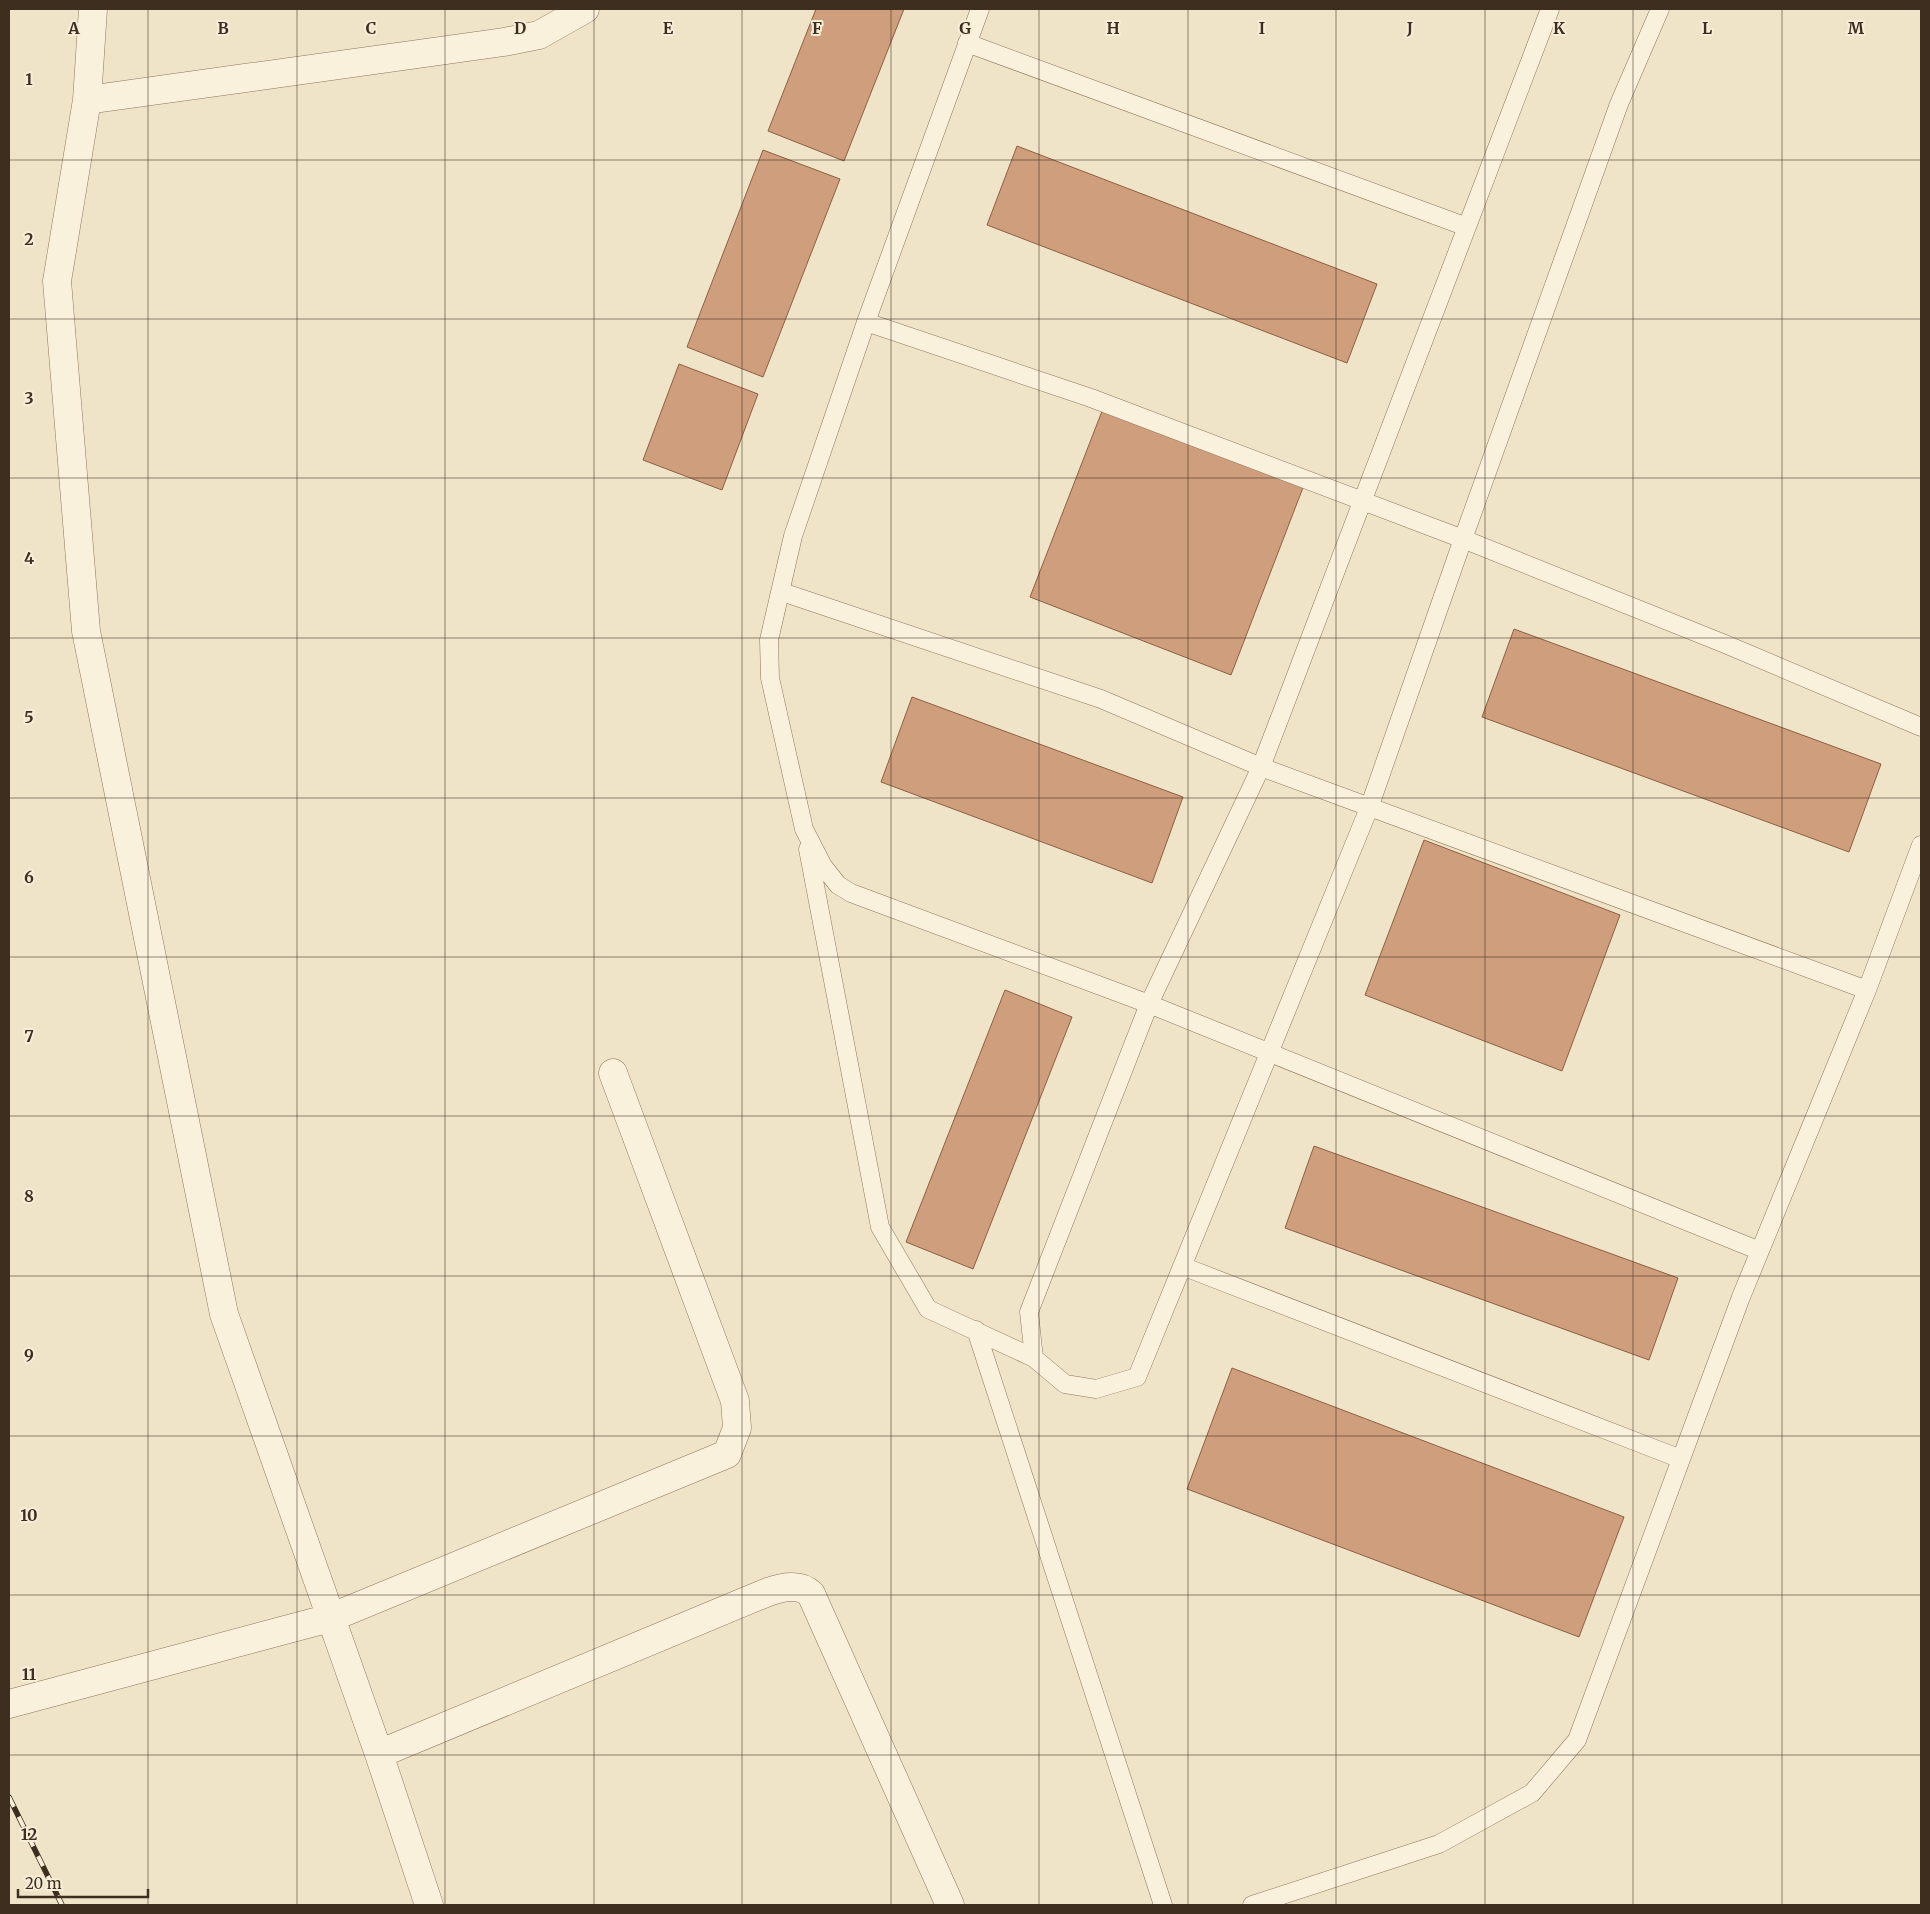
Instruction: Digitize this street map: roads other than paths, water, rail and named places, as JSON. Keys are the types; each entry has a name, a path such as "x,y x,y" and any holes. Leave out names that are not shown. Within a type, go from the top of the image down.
{"street":[{"path":"93,9 87,100 57,280 86,631 224,1314 379,1754 429,1905"},
{"path":"87,100 504,42 539,35 584,9"},
{"path":"9,1704 330,1618 635,1494 729,1452 737,1428 735,1401 613,1073"},
{"path":"379,1754 768,1592 790,1587 804,1589 811,1594 950,1905"}],"lane":[{"path":"980,9 866,322 793,536 782,592 769,640 768,660 770,678 804,829 880,1227 928,1309 1034,1358 1065,1384 1096,1389 1137,1377 1369,808 1462,539 1619,104 1660,9"},
{"path":"1034,1358 1029,1312 1149,1004 1260,767 1550,9"},
{"path":"967,43 1467,227"},
{"path":"866,322 1092,398 1462,539 1725,644 1921,727"},
{"path":"782,592 1101,699 1260,767 1867,990"},
{"path":"804,829 823,866 838,885 851,893 1149,1004 1760,1251"},
{"path":"1252,1905 1439,1844 1532,1793 1577,1740 1760,1251 1867,990 1921,845"},
{"path":"1182,1266 1681,1458"},
{"path":"976,1330 1163,1905"}],"railway":[{"path":"9,1797 62,1905"}]}
